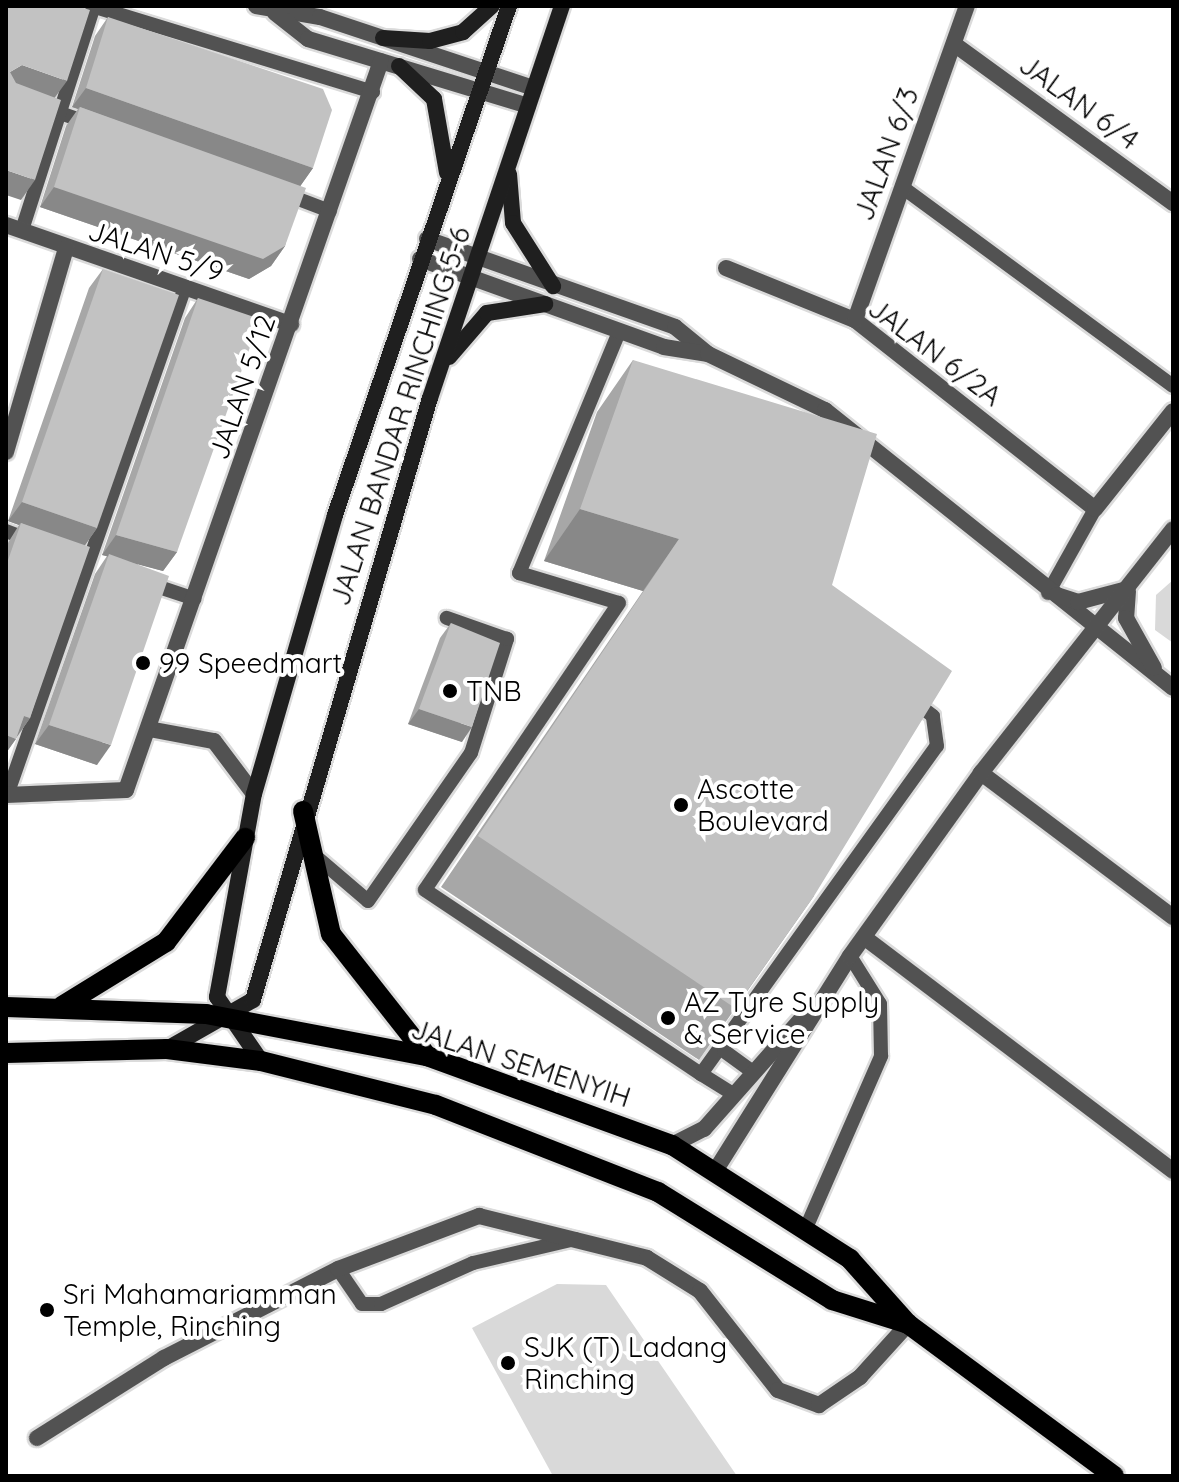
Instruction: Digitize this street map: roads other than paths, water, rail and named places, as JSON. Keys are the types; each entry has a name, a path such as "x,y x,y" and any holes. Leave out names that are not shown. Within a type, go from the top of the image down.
{"main road":[{"path":"303,811 331,934 427,1056"},
{"path":"62,1006 166,942 245,838"},
{"name":"JALAN SEMENYIH","path":"6,1007 62,1006 229,1018 427,1056 672,1145 717,1168 850,1259 908,1324 1114,1476"},
{"name":"JALAN SEMENYIH","path":"6,1053 167,1049 261,1061 436,1105 566,1152 658,1192 832,1300 908,1324"}],"street":[{"path":"256,6 273,12 320,17 534,88"},
{"path":"383,38 430,41 463,32 492,6"},
{"name":"JALAN BANDAR RINCHING 5-6","path":"261,1061 217,997 254,794 420,259 509,6"},
{"name":"JALAN BANDAR RINCHING 5-6","path":"167,1049 229,1018 253,1000 303,811 440,369 562,6"},
{"name":"JALAN 6/3","path":"855,320 967,6"},
{"path":"273,12 308,39 528,106"},
{"name":"JALAN 6/4","path":"954,44 1173,203"},
{"name":"JALAN 5/12","path":"7,795 126,790 373,92 381,61"},
{"path":"399,66 434,99 448,179"},
{"path":"509,165 513,223 553,286"},
{"name":"JALAN 5/9","path":"14,228 291,324"},
{"path":"427,239 675,327 708,354"},
{"path":"6,452 66,248"},
{"path":"420,259 619,332 708,354 825,410 1048,593 1168,684"},
{"name":"JALAN 6/2A","path":"726,268 855,320 1095,509"},
{"path":"440,369 487,313 545,304"},
{"path":"1095,509 1173,411"},
{"path":"717,1168 850,956 981,773 1097,630 1173,529"},
{"path":"1048,593 1078,602 1128,589"},
{"path":"1128,589 1126,618 1168,684"},
{"path":"149,729 214,741 254,794"},
{"path":"981,773 1173,917"},
{"path":"865,938 1173,1171"},
{"path":"672,1145 704,1129 821,1003"},
{"path":"37,1438 164,1358 338,1269 479,1216 582,1238 647,1258 700,1291 778,1390 819,1405 860,1377 908,1324"}],"lane":[{"path":"14,228 59,112 93,6 373,92"},
{"path":"6,94 102,127"},
{"path":"902,187 1173,386"},
{"path":"273,190 330,211"},
{"path":"7,795 185,287"},
{"path":"619,332 519,573 619,603 425,890 734,1095"},
{"path":"598,386 613,391"},
{"path":"856,462 865,441"},
{"path":"1048,593 1095,509"},
{"path":"6,531 47,547"},
{"path":"128,577 195,599"},
{"path":"313,854 368,901 471,753 507,639 447,618"},
{"path":"701,1074 724,1051 937,746 933,716 895,688"},
{"path":"806,1228 881,1056 880,1004 850,956"},
{"path":"724,1051 754,1073"},
{"path":"338,1269 362,1304 381,1304 473,1263 582,1238"}],"place":[{"name":"99 Speedmart","path":"143,663"},
{"name":"TNB","path":"450,691"},
{"name":"Ascotte Boulevard","path":"681,805"},
{"name":"AZ Tyre Supply & Service","path":"668,1018"},
{"name":"Sri Mahamariamman Temple, Rinching","path":"47,1310"},
{"name":"SJK (T) Ladang Rinching","path":"508,1363"}]}
